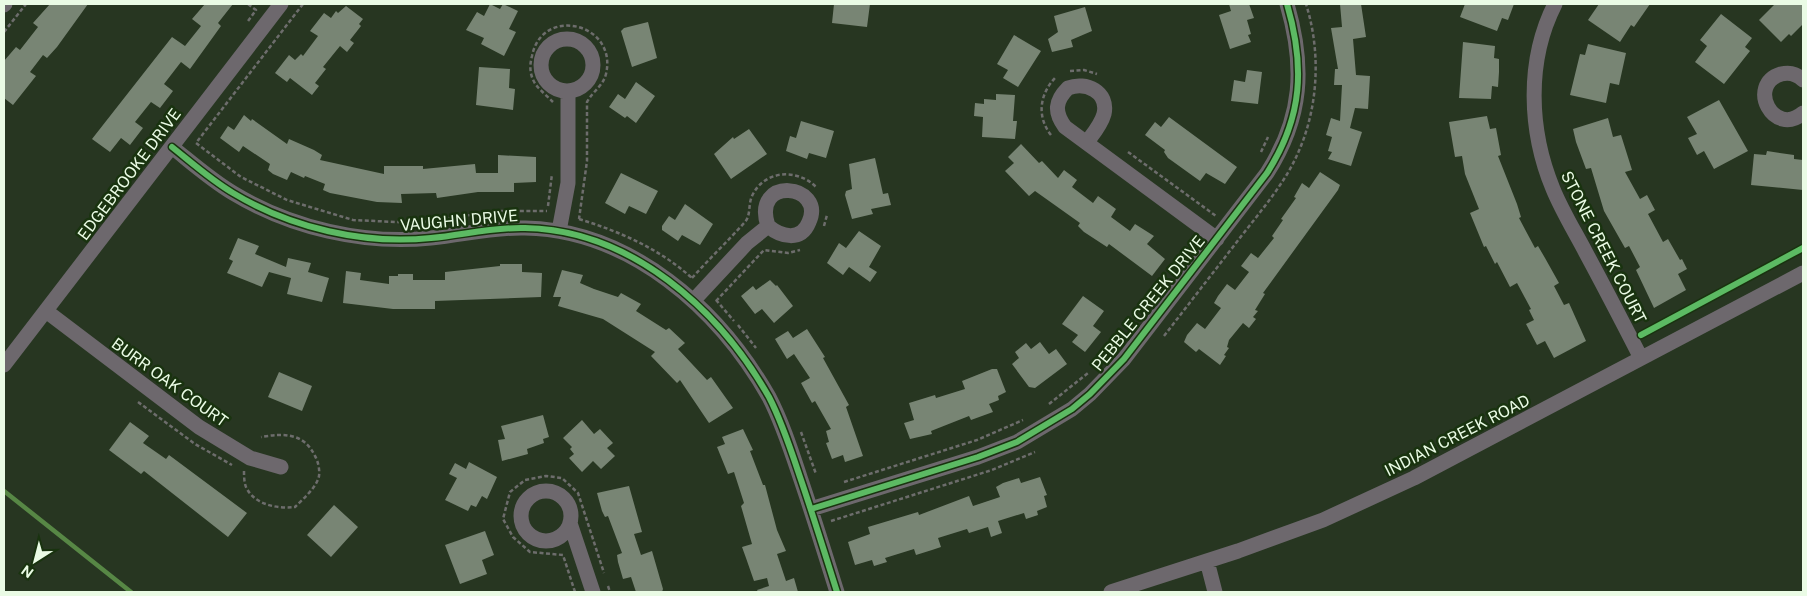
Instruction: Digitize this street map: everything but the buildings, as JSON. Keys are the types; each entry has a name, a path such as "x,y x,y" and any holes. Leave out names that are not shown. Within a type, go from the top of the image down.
{"street":[{"name":"EDGEBROOKE DRIVE","path":"4,365 172,147 279,4"},
{"name":"PEBBLE CREEK DRIVE","path":"811,509 978,458 1017,442 1053,422 1090,394 1124,360 1267,173 1289,129 1295,104 1298,58 1296,36 1287,4"},
{"name":"STONE CREEK COURT","path":"1555,4 1543,33 1534,85 1534,110 1540,152 1554,191 1641,358"},
{"path":"1803,80 1793,74 1777,75 1771,80 1764,94 1768,109 1779,118 1794,119 1803,113"},
{"path":"559,231 568,183 568,90"},
{"path":"1087,142 1217,239"},
{"name":"VAUGHN DRIVE","path":"172,147 233,193 287,219 322,230 394,240 430,238 493,228 527,228 559,231 600,243 639,260 667,278 694,300 735,348 768,397 787,439 837,592"},
{"path":"694,300 747,243 768,226"},
{"name":"INDIAN CREEK ROAD","path":"1111,592 1207,561 1323,520 1414,478 1803,273"},
{"name":"BURR OAK COURT","path":"46,311 199,427 250,458 281,467"},
{"path":"570,523 592,592"},
{"path":"1207,561 1216,592"}],"path":[{"path":"4,32 26,4"},
{"path":"303,4 196,143 241,177 287,200 353,220 416,223 498,211 546,213 553,168"},
{"path":"554,111 554,102 536,85 529,69 533,50 543,34 561,25 580,25 602,43 606,53 607,68 602,85 587,102 587,161 579,219"},
{"path":"1258,158 1271,131"},
{"path":"1128,152 1220,219"},
{"path":"1212,220 1221,208"},
{"path":"1045,407 1091,371"},
{"path":"836,484 977,440 1025,419"},
{"path":"831,521 992,470 1035,452"}],"waterway":[{"path":"4,491 131,592"}],"cycle path":[{"path":"811,509 978,457 1017,442 1072,409 1090,394 1124,359 1267,173 1279,152 1288,132 1297,91 1297,49 1287,4"},
{"path":"172,147 217,183 255,205 279,216 329,231 354,236 406,240 513,228 564,232 601,243 636,259 668,280 698,305 725,334 749,365 769,397 790,446 837,592"},
{"path":"1641,335 1803,248"}]}
